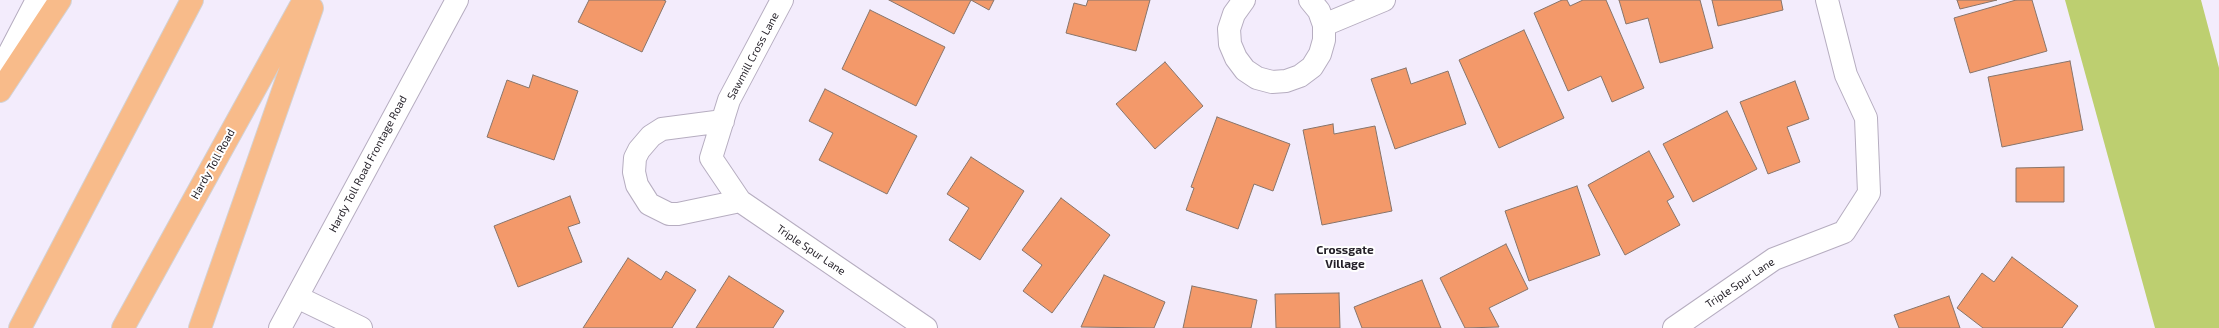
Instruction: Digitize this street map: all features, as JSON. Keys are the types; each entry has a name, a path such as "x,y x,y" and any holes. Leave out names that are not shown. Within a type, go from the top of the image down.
{"highway":[{"path":"0,91 60,0"},
{"path":"20,328 192,0"},
{"name":"Hardy Toll Road","path":"123,328 304,0"},
{"path":"200,328 314,0"}],"street":[{"path":"0,71 37,0"},
{"name":"Hardy Toll Road Frontage Road","path":"280,328 457,0"},
{"name":"Sawmill Cross Lane","path":"712,158 729,100 782,0"},
{"path":"1244,0 1234,14 1230,29 1230,44 1236,58 1245,70 1257,78 1272,82 1286,81 1300,76 1312,66 1320,54 1324,40 1324,25 1319,11 1310,0"},
{"path":"1324,25 1384,0"},
{"name":"Triple Spur Lane","path":"1674,328 1774,259 1844,232 1869,193 1866,118 1846,75 1827,0"},
{"path":"723,121 662,129 651,136 639,150 635,158 634,172 636,185 649,204 669,214 678,214 740,201"},
{"name":"Triple Spur Lane","path":"712,158 740,201 926,328"},
{"path":"297,297 361,328"}],"green space":[{"path":"2065,0 2201,0 2219,68 2219,328 2155,328"}],"building":[{"path":"589,0 666,1 642,52 578,22"},
{"path":"889,0 971,0 954,34"},
{"path":"971,0 994,0 989,10"},
{"path":"1088,0 1150,0 1136,51 1066,33 1074,3 1086,6"},
{"path":"1562,0 1567,0 1570,6 1583,0 1606,0 1644,88 1612,102 1601,76 1568,91 1534,13"},
{"path":"1619,0 1700,0 1713,48 1660,63 1648,18 1626,24"},
{"path":"1712,0 1781,0 1783,10 1718,26"},
{"path":"1957,0 1997,0 1960,9"},
{"path":"2016,0 2032,0 2047,51 1970,73 1954,18"},
{"path":"870,10 945,47 916,106 842,69"},
{"path":"1524,30 1564,118 1499,148 1459,60"},
{"path":"2070,61 2083,130 2002,147 1988,77"},
{"path":"1165,62 1203,106 1155,149 1116,104"},
{"path":"1406,68 1411,84 1448,71 1466,124 1395,149 1371,79"},
{"path":"533,75 578,91 554,160 487,137 507,80 529,88"},
{"path":"1795,81 1809,119 1787,127 1800,162 1768,174 1740,102"},
{"path":"825,89 917,136 887,194 819,160 833,133 809,121"},
{"path":"1727,111 1757,169 1693,202 1663,144"},
{"path":"1217,117 1290,144 1273,191 1254,184 1238,229 1186,210 1194,188 1191,187"},
{"path":"1333,124 1334,134 1375,126 1392,211 1322,225 1303,130"},
{"path":"1649,151 1674,197 1667,201 1680,225 1625,255 1588,185"},
{"path":"971,157 1024,191 980,260 949,240 969,208 947,194"},
{"path":"2064,167 2064,202 2016,202 2016,168"},
{"path":"1577,186 1600,255 1529,281 1505,211"},
{"path":"570,196 580,223 568,227 582,262 518,287 494,226"},
{"path":"1061,198 1110,235 1052,313 1023,291 1042,265 1022,250"},
{"path":"1506,244 1528,289 1489,308 1499,327 1465,328 1440,278"},
{"path":"2012,257 2078,306 2062,328 1983,328 1957,308 1982,273 1994,282"},
{"path":"628,258 661,280 666,271 696,290 672,328 583,328"},
{"path":"1104,275 1165,302 1154,328 1081,327"},
{"path":"729,276 784,311 773,328 696,328"},
{"path":"1422,280 1441,328 1362,328 1354,307"},
{"path":"1192,286 1257,300 1251,328 1183,328"},
{"path":"1339,293 1340,328 1276,328 1275,294"},
{"path":"1949,296 1960,328 1899,328 1894,315"}],"district":[{"name":"Crossgate Village","path":"1345,257"}]}
